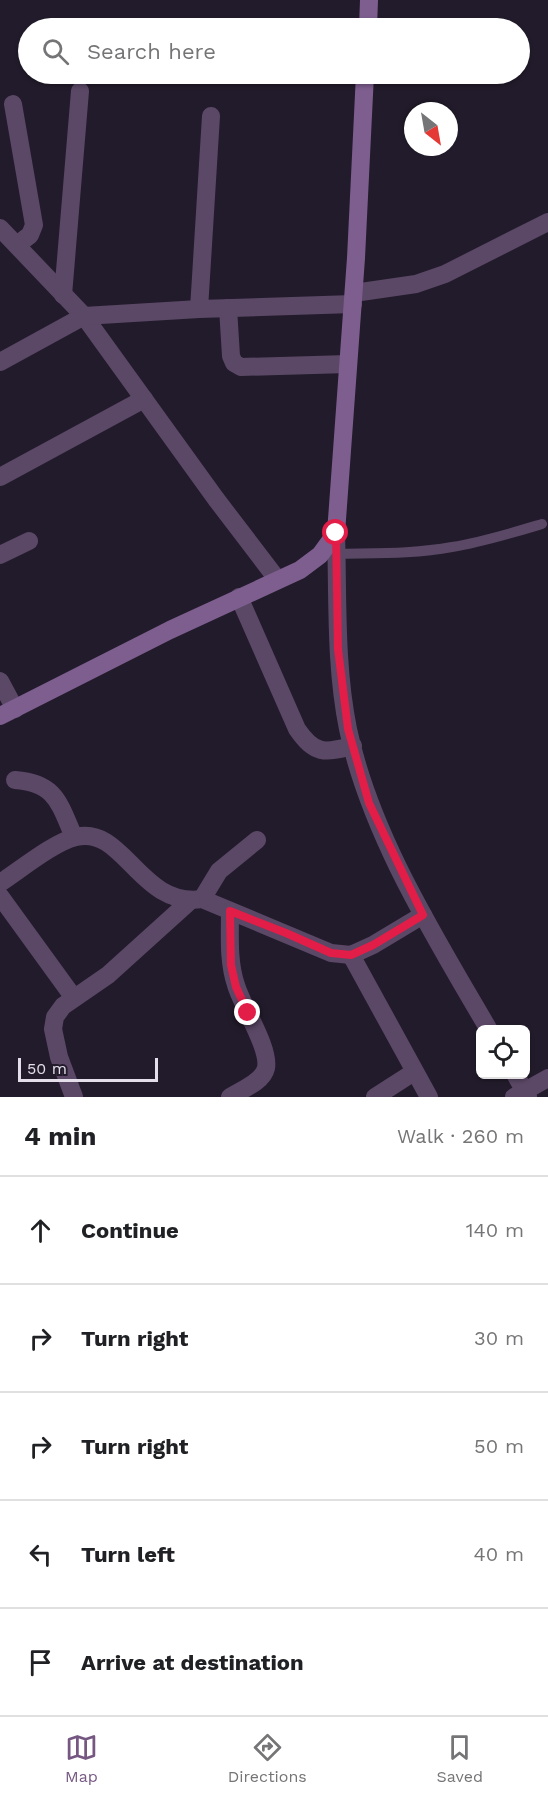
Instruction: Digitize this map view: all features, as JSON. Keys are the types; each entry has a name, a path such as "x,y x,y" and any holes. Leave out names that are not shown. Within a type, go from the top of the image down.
{"main road":[{"path":"368,18 369,0"},
{"path":"8,713 240,597 300,570 320,555 336,533 353,298 364,84"}],"street":[{"path":"63,295 80,91"},
{"path":"13,104 34,225 30,235 17,245"},
{"path":"198,309 211,116"},
{"path":"0,362 84,316 353,298 416,284 445,274 548,222"},
{"path":"0,228 84,316 277,579"},
{"path":"228,308 231,356 234,363 241,367 348,364"},
{"path":"0,477 144,399"},
{"path":"336,533 338,649 348,729 369,803 423,915 487,1025"},
{"path":"0,555 29,541"},
{"path":"240,597 297,729 307,743 317,750 331,752 353,746"},
{"path":"0,681 8,713"},
{"path":"15,780 32,781 44,786 54,797 74,837"},
{"path":"0,883 74,837 90,835 106,842 162,892 176,899 196,899 286,933 331,953 351,955 373,945 423,915"},
{"path":"74,1097 59,1057 53,1029 55,1017 63,1006 108,975 196,899 219,871 257,840"},
{"path":"0,896 74,998"},
{"path":"230,911 233,976 258,1035 266,1062 266,1071 260,1078 230,1097"},
{"path":"351,955 429,1097"},
{"path":"375,1097 414,1072"},
{"path":"516,1079 522,1095 548,1078"}],"lane":[{"path":"337,554 416,551 451,547 542,524"}],"route":[{"path":"248,1013 236,987 231,965 230,911 331,953 351,955 373,945 423,915 369,803 348,729 338,649 336,533"}]}
